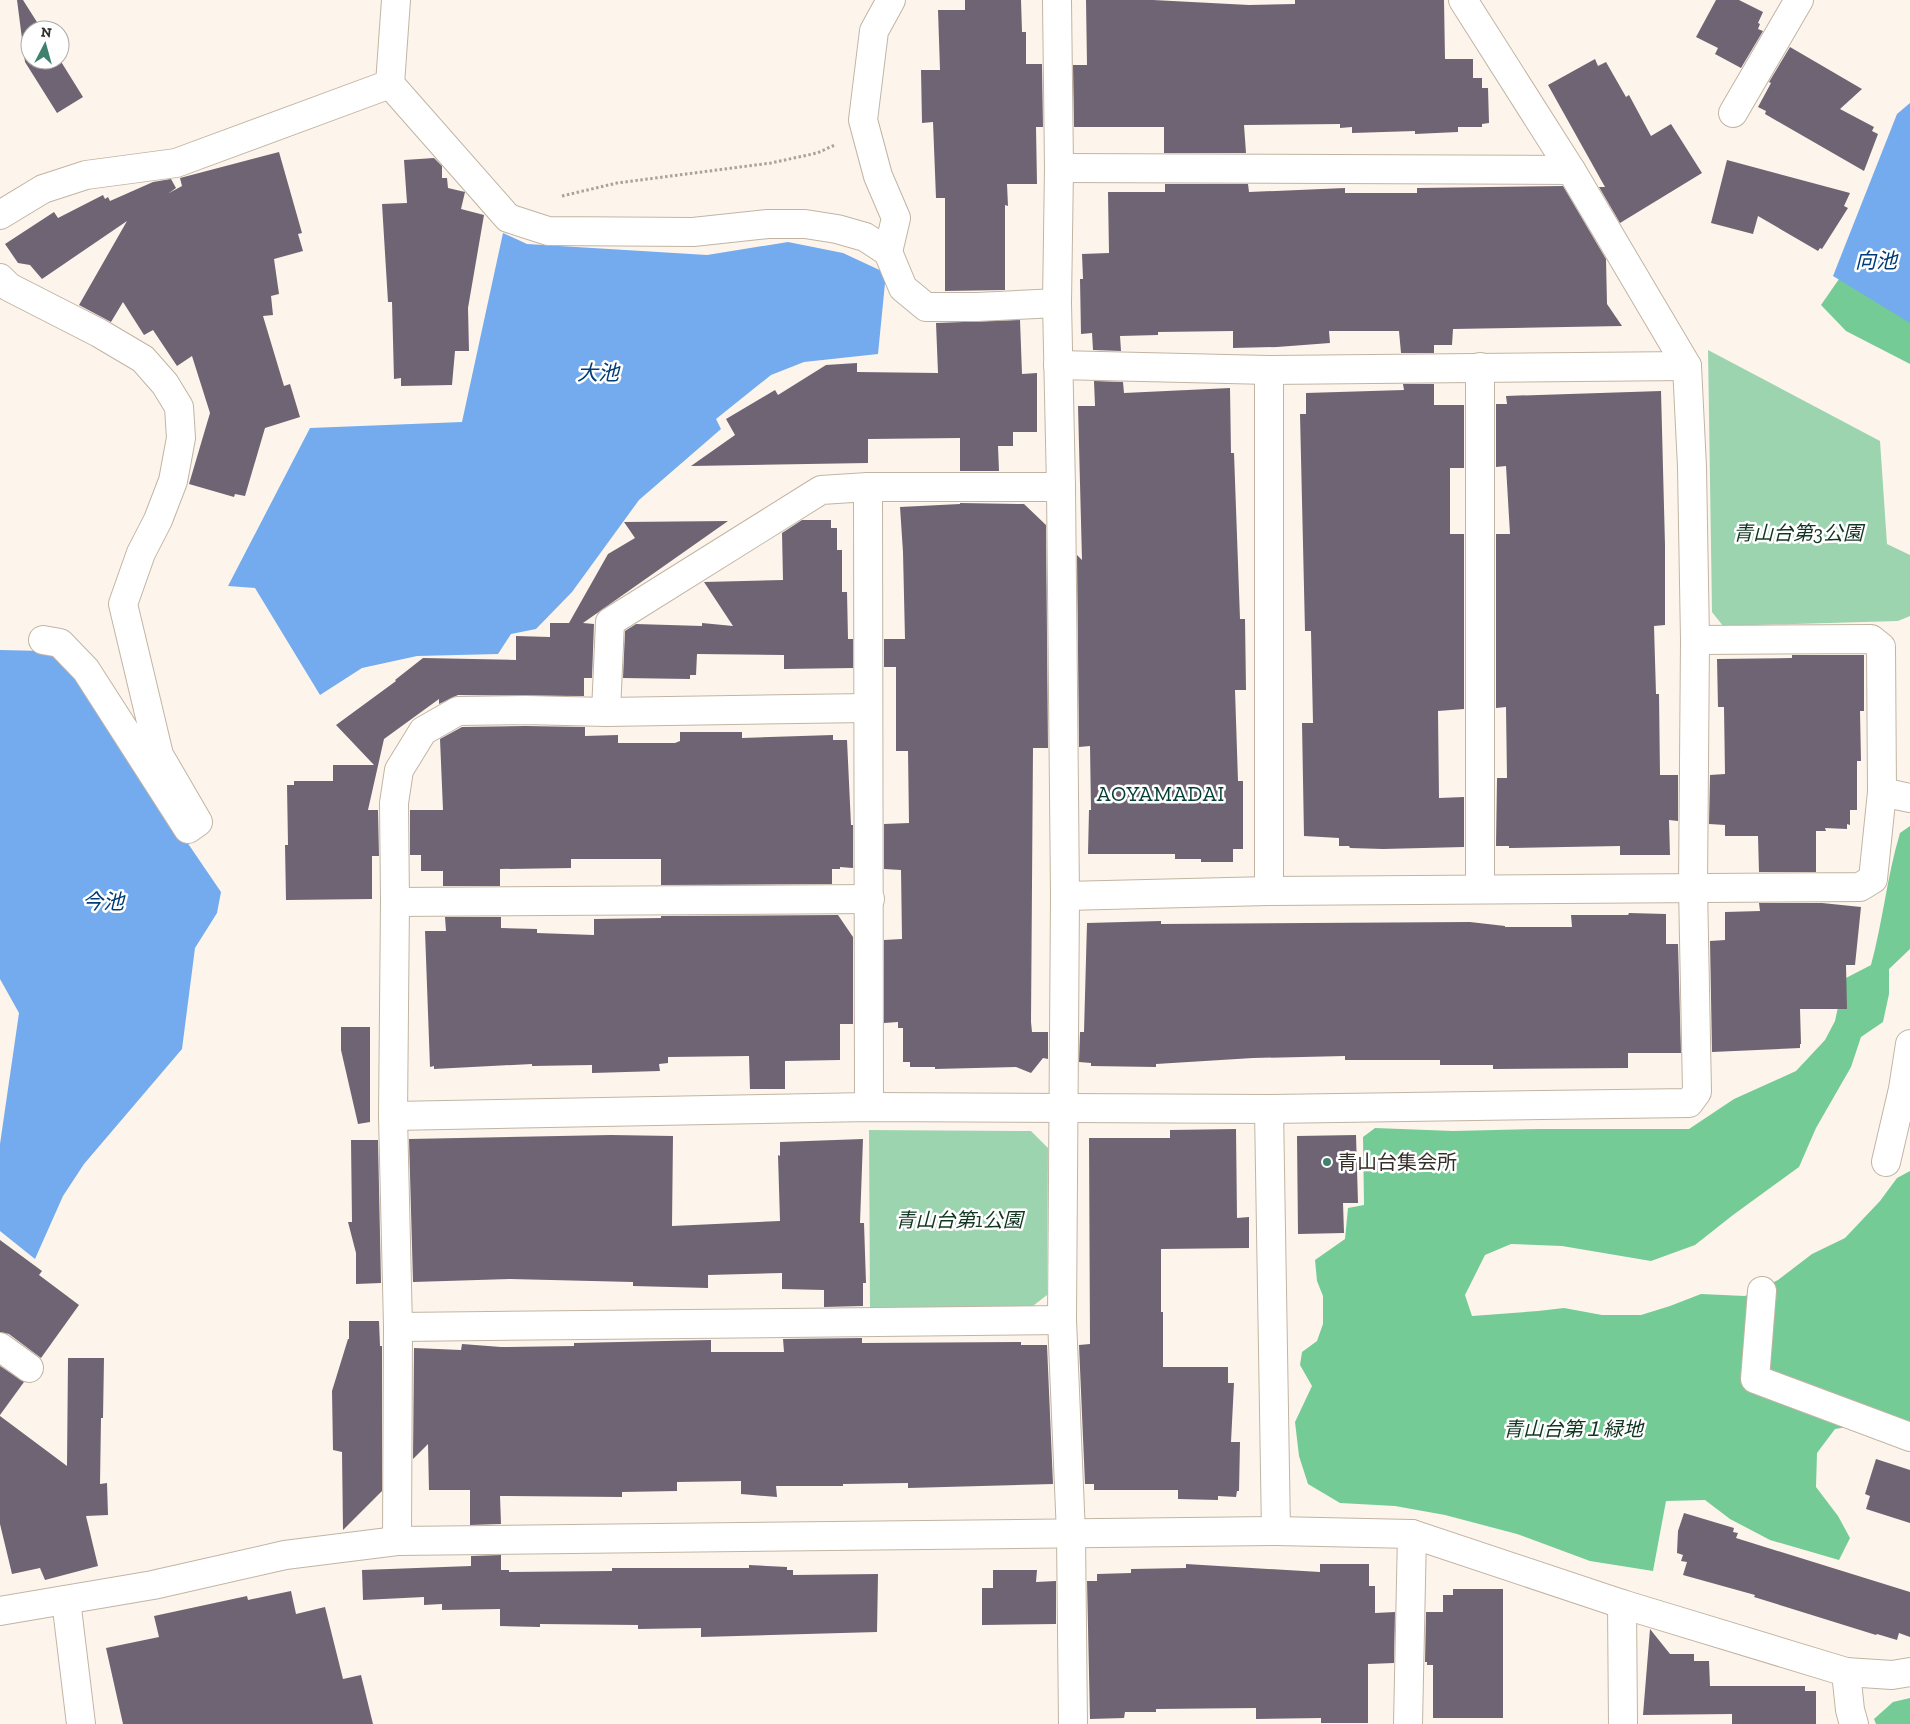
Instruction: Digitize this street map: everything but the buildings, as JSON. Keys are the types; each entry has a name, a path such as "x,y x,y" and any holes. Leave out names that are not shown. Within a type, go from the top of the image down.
{"street":[{"path":"396,0 390,84 508,218 548,231 693,232 768,224 805,224 837,229 865,237 888,252 903,288 926,306 977,307 1057,303"},
{"path":"888,252 896,218 878,176 863,120 874,31 891,0"},
{"path":"1057,0 1059,168 1057,303 1061,487 1065,896 1062,1320 1071,1534 1073,1724"},
{"path":"393,1116 869,1107 1269,1109 1689,1103 1697,1092 1693,887 1695,640 1692,467 1687,366 1571,170 1463,0"},
{"path":"1734,113 1800,0"},
{"path":"0,214 43,189 86,176 176,163 390,84"},
{"path":"1059,168 1571,170"},
{"path":"0,278 9,287 99,333 143,359 165,384 179,407 181,438 173,481 158,520 141,553 123,604 159,754 198,822 188,829 86,670 60,643 43,640"},
{"path":"1058,365 1269,370 1687,366"},
{"path":"1480,367 1480,889"},
{"path":"1269,370 1270,891"},
{"path":"606,712 610,622 821,490 868,487 1061,487"},
{"path":"868,487 869,1107"},
{"path":"1065,896 1270,891 1860,887 1873,879 1882,792 1881,647 1871,639 1695,640"},
{"path":"397,1541 398,1327 393,1116 394,802 399,770 422,731 458,711 606,712 868,708"},
{"path":"1882,792 1910,798"},
{"path":"395,902 870,899"},
{"path":"1886,1162 1903,1089 1910,1044"},
{"path":"1269,1109 1276,1531"},
{"path":"1762,1291 1755,1379 1910,1438"},
{"path":"398,1327 1062,1320"},
{"path":"0,1347 29,1368"},
{"path":"0,1611 153,1585 285,1555 397,1541 1276,1531 1412,1534 1622,1604 1846,1672 1892,1675 1910,1672"},
{"path":"1408,1724 1412,1534"},
{"path":"66,1600 81,1724"},
{"path":"1622,1604 1622,1724"},
{"path":"1846,1672 1850,1710 1854,1724"}],"path":[{"path":"559,196 617,183 709,172 817,153 852,138 865,128"}],"green space":[{"path":"1910,254 1910,364 1846,331 1821,305 1839,279"},
{"name":"青山台第3公園","path":"1708,350 1880,441 1887,544 1910,555 1910,616 1898,621 1723,626 1712,612"},
{"name":"青山台第１緑地","path":"1910,826 1910,949 1889,969 1889,994 1883,1022 1861,1037 1851,1067 1816,1128 1799,1167 1695,1245 1651,1261 1562,1246 1511,1244 1485,1255 1465,1295 1472,1316 1564,1308 1602,1315 1641,1315 1701,1294 1745,1296 1778,1280 1812,1254 1845,1238 1880,1201 1897,1178 1910,1171 1910,1428 1889,1420 1835,1429 1817,1453 1816,1487 1838,1516 1850,1538 1839,1560 1770,1540 1730,1519 1705,1500 1666,1501 1653,1571 1590,1561 1517,1534 1445,1515 1395,1506 1340,1503 1308,1484 1299,1456 1295,1422 1312,1386 1300,1365 1302,1352 1317,1341 1323,1324 1323,1296 1317,1281 1315,1260 1345,1239 1348,1208 1364,1205 1363,1137 1375,1128 1453,1131 1689,1129 1734,1099 1796,1071 1825,1040 1835,1021 1844,979 1871,965 1900,833"},
{"name":"青山台第1公園","path":"869,1130 1031,1131 1048,1148 1047,1295 1029,1309 870,1308"},
{"path":"1910,1698 1910,1724 1876,1724 1874,1719 1893,1702"}],"water":[{"name":"向池","path":"1910,103 1910,323 1833,276 1897,114"},
{"name":"大池","path":"503,233 527,244 707,255 788,242 843,253 886,273 878,354 804,362 771,375 716,419 721,429 639,500 572,592 536,629 511,634 498,654 417,656 362,668 320,695 255,588 228,586 310,428 462,422"},
{"name":"今池","path":"0,650 44,651 63,660 221,892 217,913 195,948 182,1049 84,1164 63,1196 35,1259 0,1231 0,1144 19,1013 0,979"}],"place":[{"name":"青山台集会所","path":"1327,1162"}],"district":[{"name":"AOYAMADAI","path":"1161,793"}]}
